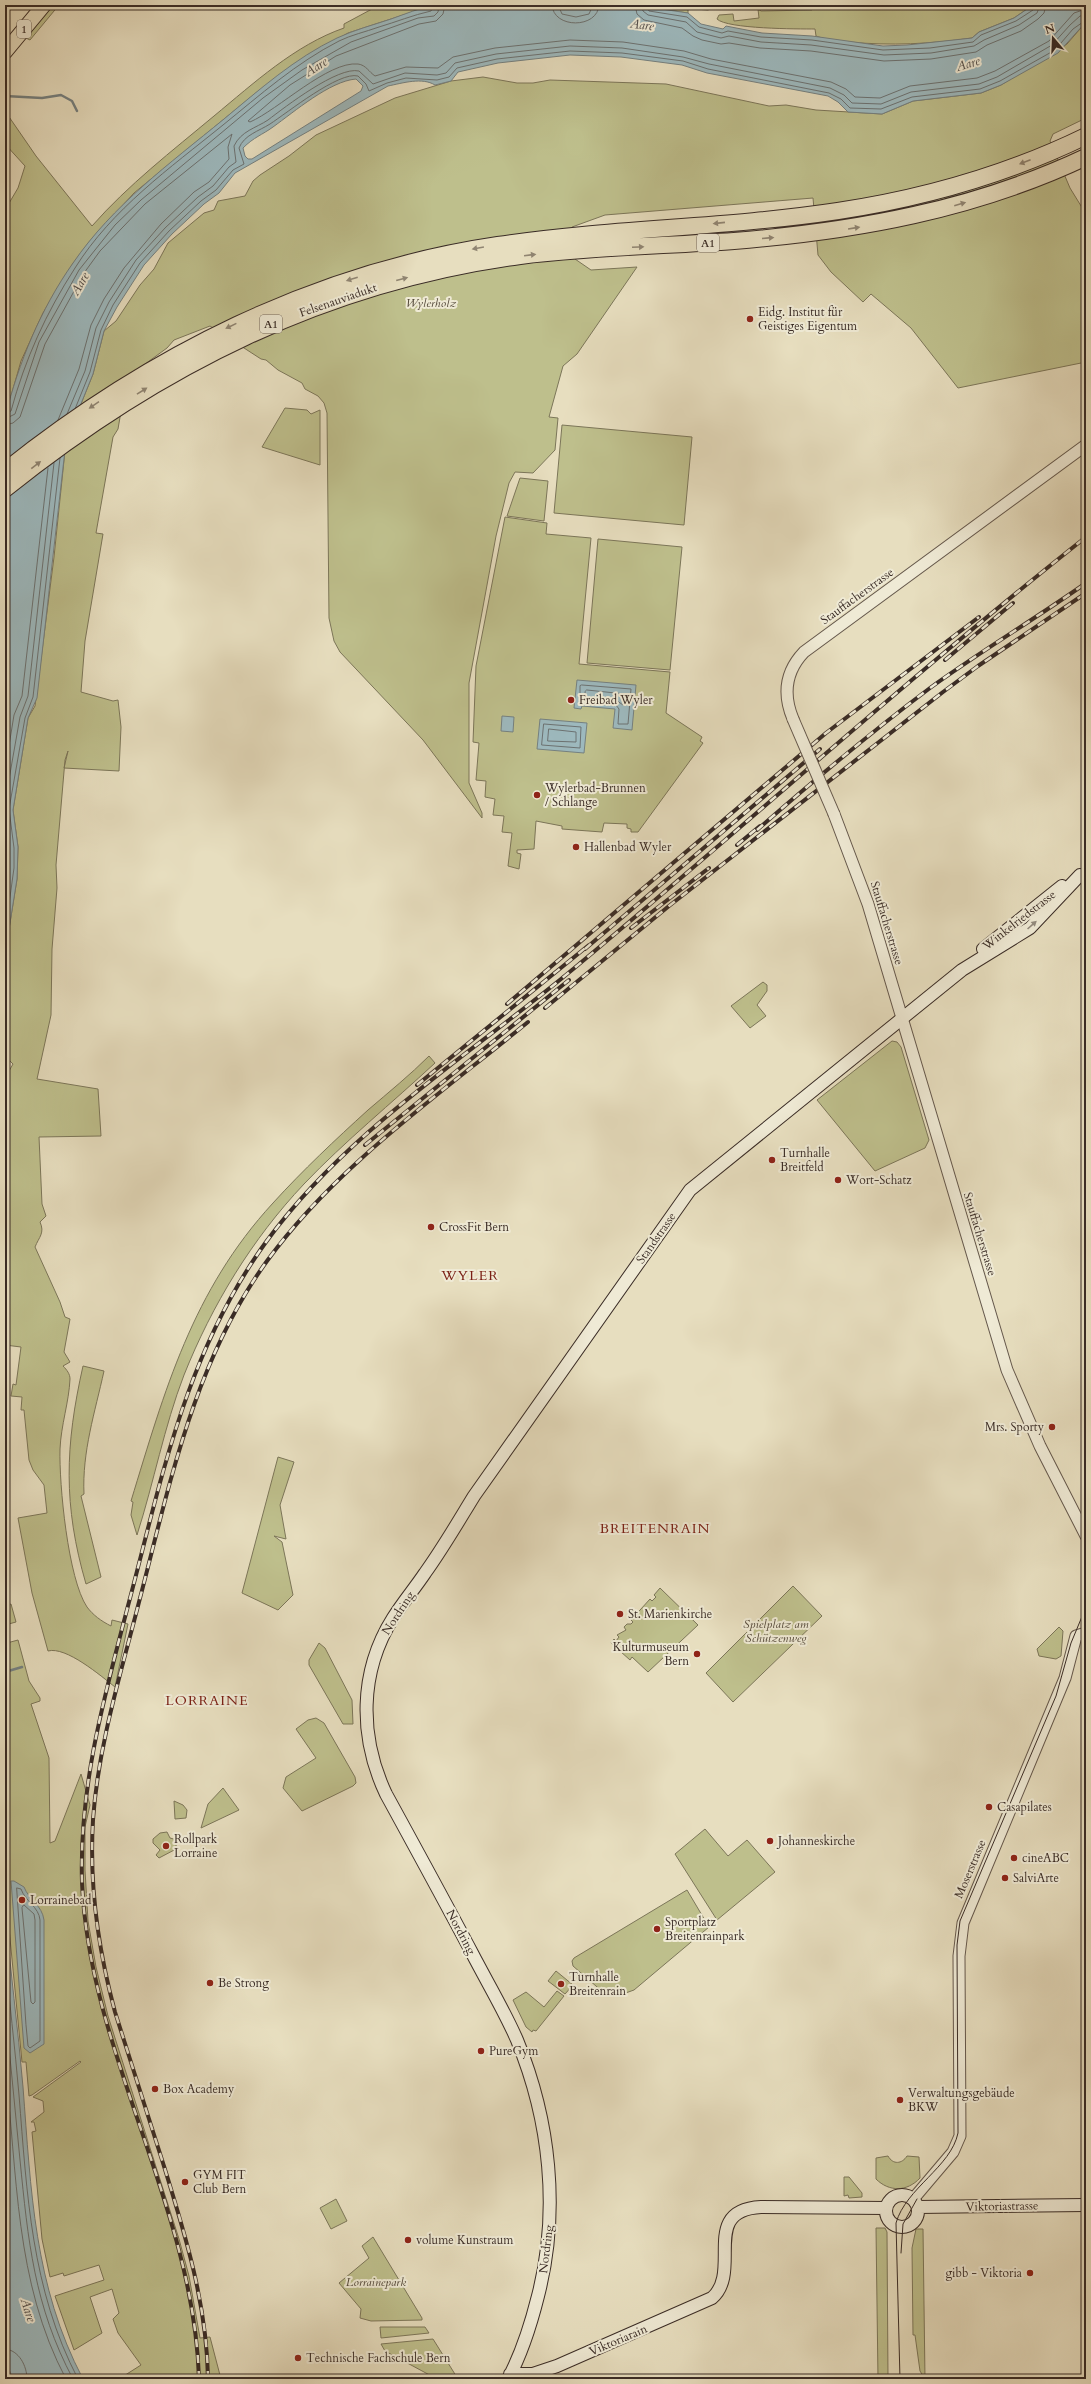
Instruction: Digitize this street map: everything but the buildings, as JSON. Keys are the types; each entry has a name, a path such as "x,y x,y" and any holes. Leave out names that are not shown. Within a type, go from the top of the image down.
{"highway":[{"name":"A1","path":"573,243 814,214 878,204 939,191 1004,171 1062,148 1086,136"},
{"name":"A1","path":"573,243 711,242 816,233 882,223 943,209 1009,189 1086,157"},
{"name":"Felsenauviadukt","path":"5,471 85,411 142,375 198,343 262,312 325,288 409,263 496,245 573,243"},
{"name":"Felsenauviadukt","path":"5,489 75,436 149,387 209,353 288,317 357,292 435,272 573,243"}],"main road":[{"name":"1","path":"5,39 33,5"},
{"name":"1","path":"5,52 44,5"},
{"name":"Winkelriedstrasse","path":"902,1018 962,970 971,959 1052,894 1083,873"},
{"name":"Standstrasse","path":"466,1510 690,1190 902,1018"},
{"name":"Nordring","path":"466,1510 448,1540 394,1616 384,1634 371,1669 366,1716 369,1746 381,1782 508,2021 526,2065 541,2114 547,2151 550,2211 546,2260 532,2318 509,2376"},
{"path":"899,2195 907,2195 916,2202 915,2220 900,2226 888,2220 886,2208 890,2201 899,2195"},
{"name":"Viktoriastrasse","path":"916,2202 1086,2205"},
{"name":"Viktoriarain","path":"509,2376 531,2376 710,2300 719,2291 724,2276 724,2235 728,2223 734,2216 754,2208 886,2208"}],"street":[{"name":"Stauffacherstrasse","path":"1086,445 804,652 793,666 787,681 787,700 793,719 834,814 858,875 1008,1370 1040,1446 1086,1536"},
{"name":"Moserstrasse","path":"916,2202 957,2146 961,2127 959,1956 962,1927 1065,1678 1081,1634"}],"green space":[{"path":"52,5 59,5 30,40 26,38"},
{"path":"371,5 434,5 348,33 312,53 257,92 134,193 89,242 72,265 43,313 21,361 5,417 5,210 18,188 25,166 5,144 5,111 36,156 92,226 120,196 260,78 309,44 344,28 344,24 372,9"},
{"path":"635,5 718,5 708,10 695,9 694,6 688,6 688,13"},
{"path":"759,5 1033,5 1014,18 979,32 972,38 910,44 880,44 837,41 816,36 815,29 748,27 734,25 717,19 719,15 733,14 734,21 759,18 758,9 761,11 812,10 811,7 793,9"},
{"name":"Wylerholz","path":"1086,22 1086,118 1053,134 1050,141 1070,188 1086,214 1086,362 958,388 911,328 871,294 863,302 831,272 818,255 813,198 605,215 572,227 575,259 591,270 637,267 577,354 563,366 549,417 558,418 555,450 533,473 515,472 509,483 496,536 469,683 469,783 482,813 482,818 423,740 340,652 334,641 329,618 327,413 324,403 318,396 305,389 302,383 278,370 266,360 261,359 210,326 174,340 167,348 141,367 130,378 124,394 118,429 113,437 96,533 103,534 85,641 81,692 113,701 118,700 121,727 119,771 64,768 56,865 57,888 52,949 51,1015 37,1079 98,1089 101,1136 39,1137 42,1204 46,1216 40,1222 42,1232 35,1247 60,1302 65,1317 70,1319 64,1352 70,1362 63,1366 68,1372 70,1379 63,1422 60,1465 66,1531 75,1575 80,1594 87,1607 95,1615 111,1626 112,1620 128,1624 115,1687 92,1669 73,1657 64,1653 48,1651 32,1593 18,1518 47,1513 44,1485 33,1470 29,1460 24,1410 21,1410 22,1397 11,1396 13,1384 16,1385 21,1347 5,1345 5,1078 13,1064 9,1060 5,1028 5,954 17,879 18,847 13,810 28,718 35,706 54,557 66,441 93,374 104,331 116,321 140,285 154,269 168,243 204,213 214,210 218,201 245,196 253,181 316,135 395,98 451,81 483,77 517,83 533,83 550,80 666,84 769,106 786,105 816,110 882,114 913,101 981,93 1001,85 1067,44"},
{"path":"285,408 307,410 311,414 320,410 320,465 262,447"},
{"path":"562,425 692,437 684,525 554,513"},
{"path":"520,478 548,481 544,521 507,516"},
{"name":"Freibad Wyler","path":"505,517 547,523 546,534 591,538 579,664 670,672 666,713 702,737 700,741 703,743 638,832 631,832 631,829 627,828 627,824 604,823 602,832 562,829 562,826 536,821 534,849 517,850 517,853 521,854 519,869 508,866 512,833 502,832 504,816 493,815 495,799 485,797 486,781 476,780 479,743 473,742 476,666"},
{"path":"598,539 682,547 670,670 587,663"},
{"path":"763,982 767,985 767,991 757,1005 766,1016 750,1028 731,1006"},
{"path":"892,1041 897,1042 901,1047 929,1140 925,1148 875,1171 817,1100"},
{"path":"429,1056 435,1063 352,1137 304,1184 267,1227 235,1274 207,1323 184,1375 171,1414 137,1535 131,1515 133,1502 131,1501 156,1420 184,1343 201,1307 221,1271 245,1237 273,1203 319,1155"},
{"path":"83,1366 104,1371 87,1447 84,1494 81,1496 101,1577 86,1584 73,1528 69,1475 73,1423"},
{"path":"278,1457 294,1462 280,1505 286,1539 274,1536 282,1542 293,1595 278,1610 242,1593"},
{"name":"Spielplatz am Schützenweg","path":"793,1586 822,1616 733,1702 706,1673"},
{"path":"660,1588 698,1625 648,1672 632,1657 630,1660 611,1643 614,1639 616,1641 619,1637 617,1635 626,1630 624,1627 633,1622 631,1620 650,1599 652,1601 656,1597 654,1595"},
{"path":"11,1604 16,1622 5,1625 5,1606"},
{"path":"1059,1627 1063,1631 1061,1656 1056,1659 1039,1656 1037,1649"},
{"path":"5,1633 7,1643 18,1640 29,1681 40,1698 40,1701 31,1704 49,1758 50,1843 55,1841 81,1774 90,1805 85,1827 85,1870 88,1921 96,1967 108,2016 179,2239 189,2276 200,2338 210,2337 221,2379 119,2379 141,2365 118,2333 113,2319 119,2313 112,2289 90,2297 102,2333 74,2350 55,2296 104,2280 99,2265 64,2276 63,2273 50,2277 42,2239 32,2132 36,2131 34,2122 31,2122 44,2112 43,2101 33,2097 81,2062 80,2061 29,2096 26,2062 22,2062 5,1887 5,1872 8,1868 5,1837"},
{"path":"319,1643 325,1648 352,1700 353,1724 343,1724 309,1665 309,1660"},
{"path":"316,1718 324,1723 355,1777 356,1783 353,1786 302,1811 283,1788 286,1777 316,1758 296,1729 308,1720"},
{"path":"223,1788 239,1810 201,1828 208,1804"},
{"path":"174,1801 183,1805 187,1810 186,1818 175,1819"},
{"path":"705,1829 728,1856 747,1840 775,1872 717,1920 675,1854"},
{"name":"Rollpark Lorraine","path":"167,1832 170,1838 177,1840 176,1846 178,1848 159,1858 156,1855 160,1850 153,1843 153,1839 160,1833"},
{"path":"687,1890 709,1927 634,1990 620,1995 604,1993 573,1966 572,1961 574,1958"},
{"name":"Turnhalle Breitenrain","path":"556,1971 573,1985 565,1994 548,1981"},
{"path":"557,1991 564,1996 536,2031 533,2030 532,2032 526,2027 513,2000 526,1992 544,2007"},
{"path":"888,2156 895,2162 903,2161 907,2156 919,2157 920,2178 909,2186 898,2189 881,2183 876,2179 876,2158"},
{"path":"844,2177 849,2177 862,2193 862,2197 849,2198 848,2195 844,2196"},
{"path":"336,2199 347,2221 331,2229 320,2208"},
{"path":"876,2228 885,2228 887,2232 888,2379 878,2379"},
{"path":"916,2229 923,2229 925,2379 920,2371 915,2335 913,2335 912,2248"},
{"name":"Lorrainepark","path":"373,2237 422,2320 371,2321 360,2318 361,2309 339,2283 369,2258 362,2246"},
{"path":"380,2327 425,2327 429,2333 381,2338"},
{"path":"433,2339 458,2379 437,2379 385,2351 381,2344"}],"water":[{"name":"Aare","path":"434,5 495,7 502,5 564,5 576,8 595,5 635,5 688,13 701,24 723,29 726,26 762,33 812,36 883,46 972,38 979,32 1014,18 1033,5 1086,5 1086,22 1058,53 1001,85 981,93 913,101 882,114 848,112 838,102 828,96 707,73 682,65 621,57 570,55 498,63 458,72 451,81 435,85 424,81 418,81 388,86 235,173 219,193 204,204 172,234 144,265 117,307 104,331 93,374 66,441 37,698 28,718 13,810 18,847 17,879 5,954 5,417 17,376 32,337 50,299 73,263 89,242 124,204 163,169 264,86 307,55 343,35 418,9","holes":["356,79 363,86 361,91 252,159 248,159 245,156 243,148 247,144 324,91 335,85"]},
{"path":"577,680 636,685 632,730 613,728 615,709 582,706 581,709 574,708"},
{"path":"502,716 514,717 513,732 501,731"},
{"path":"540,719 587,723 584,753 537,749"},
{"path":"11,1881 14,1881 24,1887 26,1892 41,1910 44,1920 44,2044 30,2053 24,2048"},
{"name":"Aare","path":"5,1909 21,2065 29,2163 38,2237 54,2309 67,2344 83,2379 13,2379 5,2360"}],"waterway":[{"path":"5,96 42,98 61,95 72,101 77,111"},
{"path":"5,1672 22,1667"}],"tram line":[{"path":"900,2379 896,2223 901,2210 909,2199 947,2156 954,2145 958,2133 957,1945 960,1921 1056,1696 1071,1643 1086,1607"},
{"path":"901,2253 903,2224 917,2199"}],"railway":[{"path":"199,2379 193,2315 180,2253 162,2191 121,2069 103,2008 89,1946 82,1882 82,1846 89,1775 95,1740 120,1636 166,1461 180,1415 196,1371 216,1327 239,1284 266,1242 298,1202 333,1165 371,1130 450,1065 572,970 891,697 1086,537"},
{"path":"757,830 799,793 930,688 1086,583"},
{"path":"545,1008 669,906 943,692 978,666 1086,593"},
{"path":"945,660 1013,603"},
{"path":"507,1004 826,733 979,617"},
{"path":"585,949 820,749"},
{"path":"737,845 760,826"},
{"path":"631,928 709,868"},
{"path":"417,1085 589,945"},
{"path":"365,1145 569,980"},
{"path":"208,2379 204,2324 187,2243 115,2012 104,1965 96,1917 92,1869 93,1820 100,1765 111,1710 162,1513 187,1425 221,1340 242,1300 267,1261 294,1227 324,1194 356,1163 424,1105 528,1022"}],"place":[{"name":"Eidg. Institut für Geistiges Eigentum","path":"750,319"},
{"name":"Freibad Wyler","path":"571,700"},
{"name":"Wylerbad-Brunnen / Schlange","path":"537,795"},
{"name":"Hallenbad Wyler","path":"576,847"},
{"name":"Turnhalle Breitfeld","path":"772,1160"},
{"name":"Wort-Schatz","path":"838,1180"},
{"name":"CrossFit Bern","path":"431,1227"},
{"name":"Mrs. Sporty","path":"1052,1427"},
{"name":"St. Marienkirche","path":"620,1614"},
{"name":"Kulturmuseum Bern","path":"697,1654"},
{"name":"Casapilates","path":"989,1807"},
{"name":"Johanneskirche","path":"770,1841"},
{"name":"Rollpark Lorraine","path":"166,1846"},
{"name":"cineABC","path":"1014,1858"},
{"name":"SalviArte","path":"1005,1878"},
{"name":"Lorrainebad","path":"22,1900"},
{"name":"Sportplatz Breitenrainpark","path":"657,1929"},
{"name":"Be Strong","path":"210,1983"},
{"name":"Turnhalle Breitenrain","path":"561,1984"},
{"name":"PureGym","path":"481,2051"},
{"name":"Box Academy","path":"155,2089"},
{"name":"Verwaltungsgebäude BKW","path":"900,2100"},
{"name":"GYM FIT Club Bern","path":"185,2182"},
{"name":"volume Kunstraum","path":"408,2240"},
{"name":"gibb - Viktoria","path":"1030,2273"},
{"name":"Technische Fachschule Bern","path":"298,2358"}],"district":[{"name":"WYLER","path":"470,1275"},
{"name":"BREITENRAIN","path":"655,1528"},
{"name":"LORRAINE","path":"207,1700"}]}
